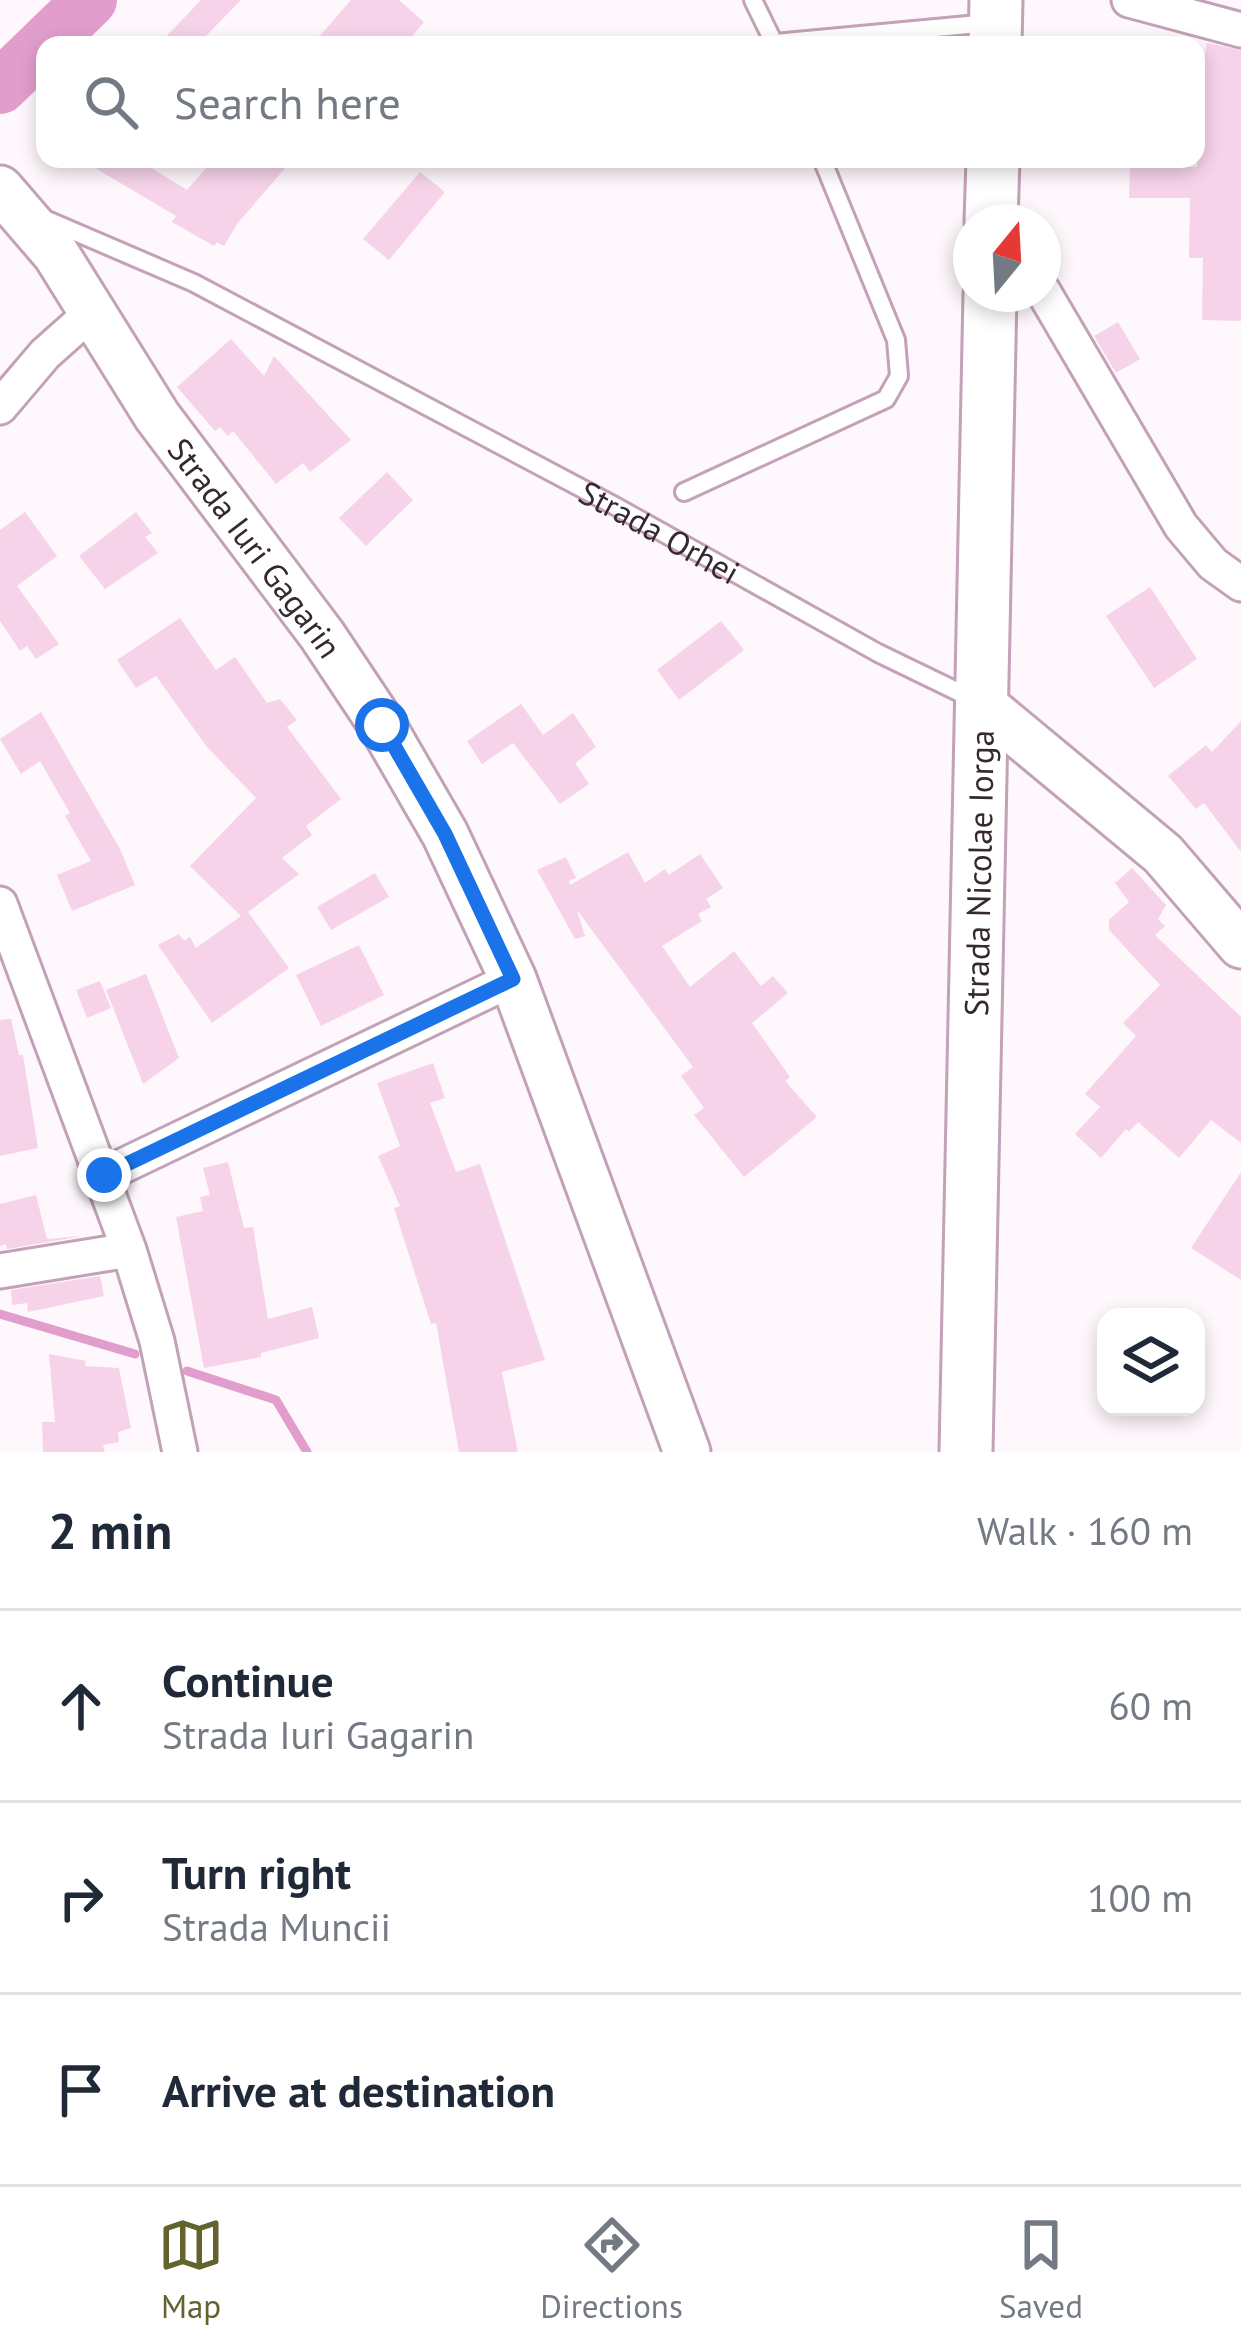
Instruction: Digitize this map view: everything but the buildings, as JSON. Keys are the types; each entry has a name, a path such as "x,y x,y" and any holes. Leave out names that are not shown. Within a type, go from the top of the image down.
{"main road":[{"path":"992,204 993,168"},
{"name":"Strada Nicolae Iorga","path":"966,1452 990,312"}],"street":[{"path":"1129,0 1178,7 1241,29"},
{"name":"Strada Iuri Gagarin","path":"8,197 56,254 157,416 322,635 382,725 445,834 513,979 686,1452"},
{"path":"1055,312 1181,526 1213,564 1241,584"},
{"path":"0,407 45,354 91,313"},
{"name":"Strada Orhei","path":"981,703 1163,854 1241,945"},
{"path":"0,904 129,1250 157,1341 180,1452"},
{"path":"104,1175 513,979"},
{"path":"0,1271 129,1250"}],"lane":[{"path":"753,0 771,36"},
{"path":"855,36 996,22"},
{"path":"684,492 886,399 899,376 896,340 826,168"},
{"name":"Strada Orhei","path":"8,197 194,283 595,495 878,653 981,703"}],"waterway":[{"path":"53,36 90,0"},
{"path":"0,87 36,52"},
{"path":"0,1314 135,1354"},
{"path":"187,1371 276,1400 307,1452"}],"route":[{"path":"104,1175 513,979 445,834 382,725"}]}
